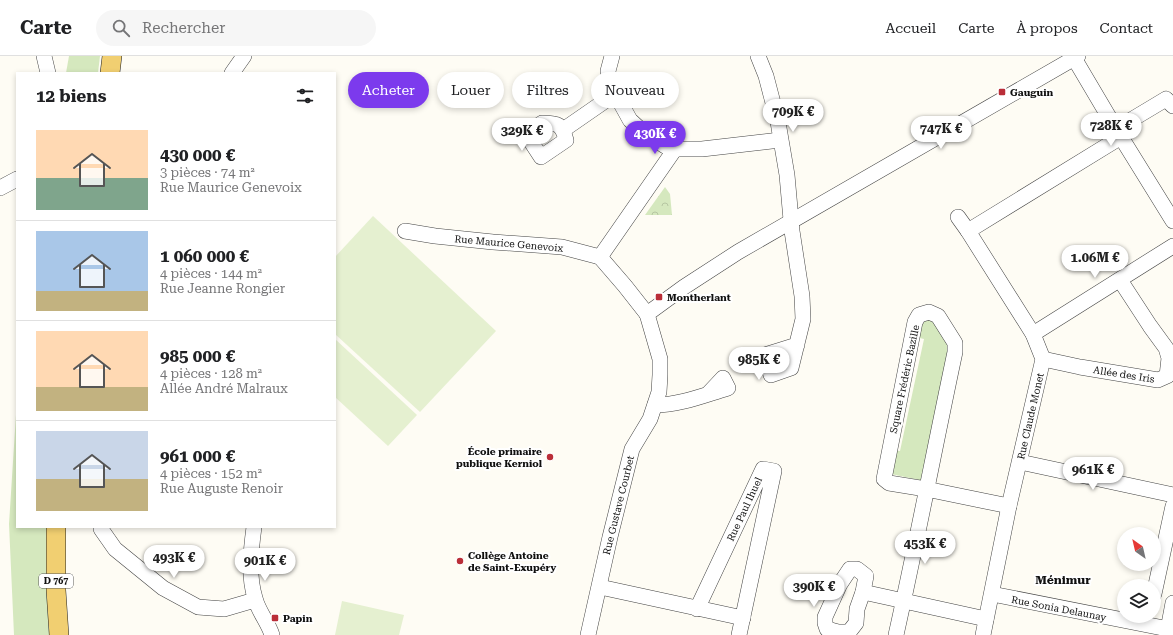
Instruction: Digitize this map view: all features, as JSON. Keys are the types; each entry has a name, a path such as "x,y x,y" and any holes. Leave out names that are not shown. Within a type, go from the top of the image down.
{"main road":[{"path":"110,72 112,56"},
{"name":"D 767","path":"56,528 56,590 59,635"}],"street":[{"path":"44,56 48,72"},
{"path":"233,72 244,56"},
{"path":"608,72 612,56"},
{"path":"758,56 775,106 787,175 791,220 802,296 803,319 797,345"},
{"path":"675,149 600,257 647,314 738,252 791,220 1076,57 1118,133 1173,221"},
{"path":"968,231 1118,133 1166,99 1173,106"},
{"path":"563,130 595,108"},
{"path":"623,108 630,120 642,131 665,146 675,149 702,149 780,140"},
{"path":"0,188 16,180"},
{"name":"Rue Claude Monet","path":"958,217 1033,334 1043,359 1009,506 983,635"},
{"name":"Rue Maurice Genevoix","path":"405,231 493,242 562,247 600,257"},
{"path":"1033,334 1173,246"},
{"name":"Allée des Iris","path":"1043,359 1080,367 1158,380 1167,376 1170,358 1166,348 1120,280"},
{"name":"Square Frédéric Bazille","path":"929,312 938,316 955,343 955,352 926,489 889,484 884,479 915,322 920,316 929,312"},
{"name":"Rue Gustave Courbet","path":"588,635 632,449 650,419 655,405 660,381 660,359 647,314"},
{"path":"655,405 671,405 708,394"},
{"path":"1020,462 1173,495"},
{"name":"Rue Paul Ihuel","path":"697,609 763,469 774,470 739,635"},
{"path":"896,635 926,489 1009,506"},
{"path":"1157,579 1173,506"},
{"path":"101,528 115,549 121,554 163,588 198,607 224,609 255,600"},
{"path":"254,528 250,552 252,584 255,600 272,635"},
{"path":"600,587 743,618"},
{"path":"863,592 986,619"},
{"name":"Rue Sonia Delaunay","path":"992,594 1117,616"},
{"path":"1170,631 1173,603"},
{"name":"Rue Sonia Delaunay","path":"1152,623 1170,631"}],"green space":[{"path":"69,56 100,56 98,72 66,72"},
{"path":"665,187 670,194 672,215 645,215"},
{"path":"373,216 496,331 420,412 336,335 336,256"},
{"path":"935,318 951,342 924,481 891,474 892,450 900,451 924,339 915,337 919,321"},
{"path":"336,340 417,415 388,446 336,398"},
{"path":"16,415 16,528 47,528 49,635 14,635 9,524"},
{"path":"342,601 404,615 399,635 335,635"}],"place":[{"name":"Gauguin","path":"1002,92"},
{"name":"Montherlant","path":"659,297"},
{"name":"École primaire publique Kerniol","path":"550,457"},
{"name":"Collège Antoine de Saint-Exupéry","path":"460,561"},
{"name":"Papin","path":"275,618"}],"district":[{"name":"Ménimur","path":"1063,580"}]}
